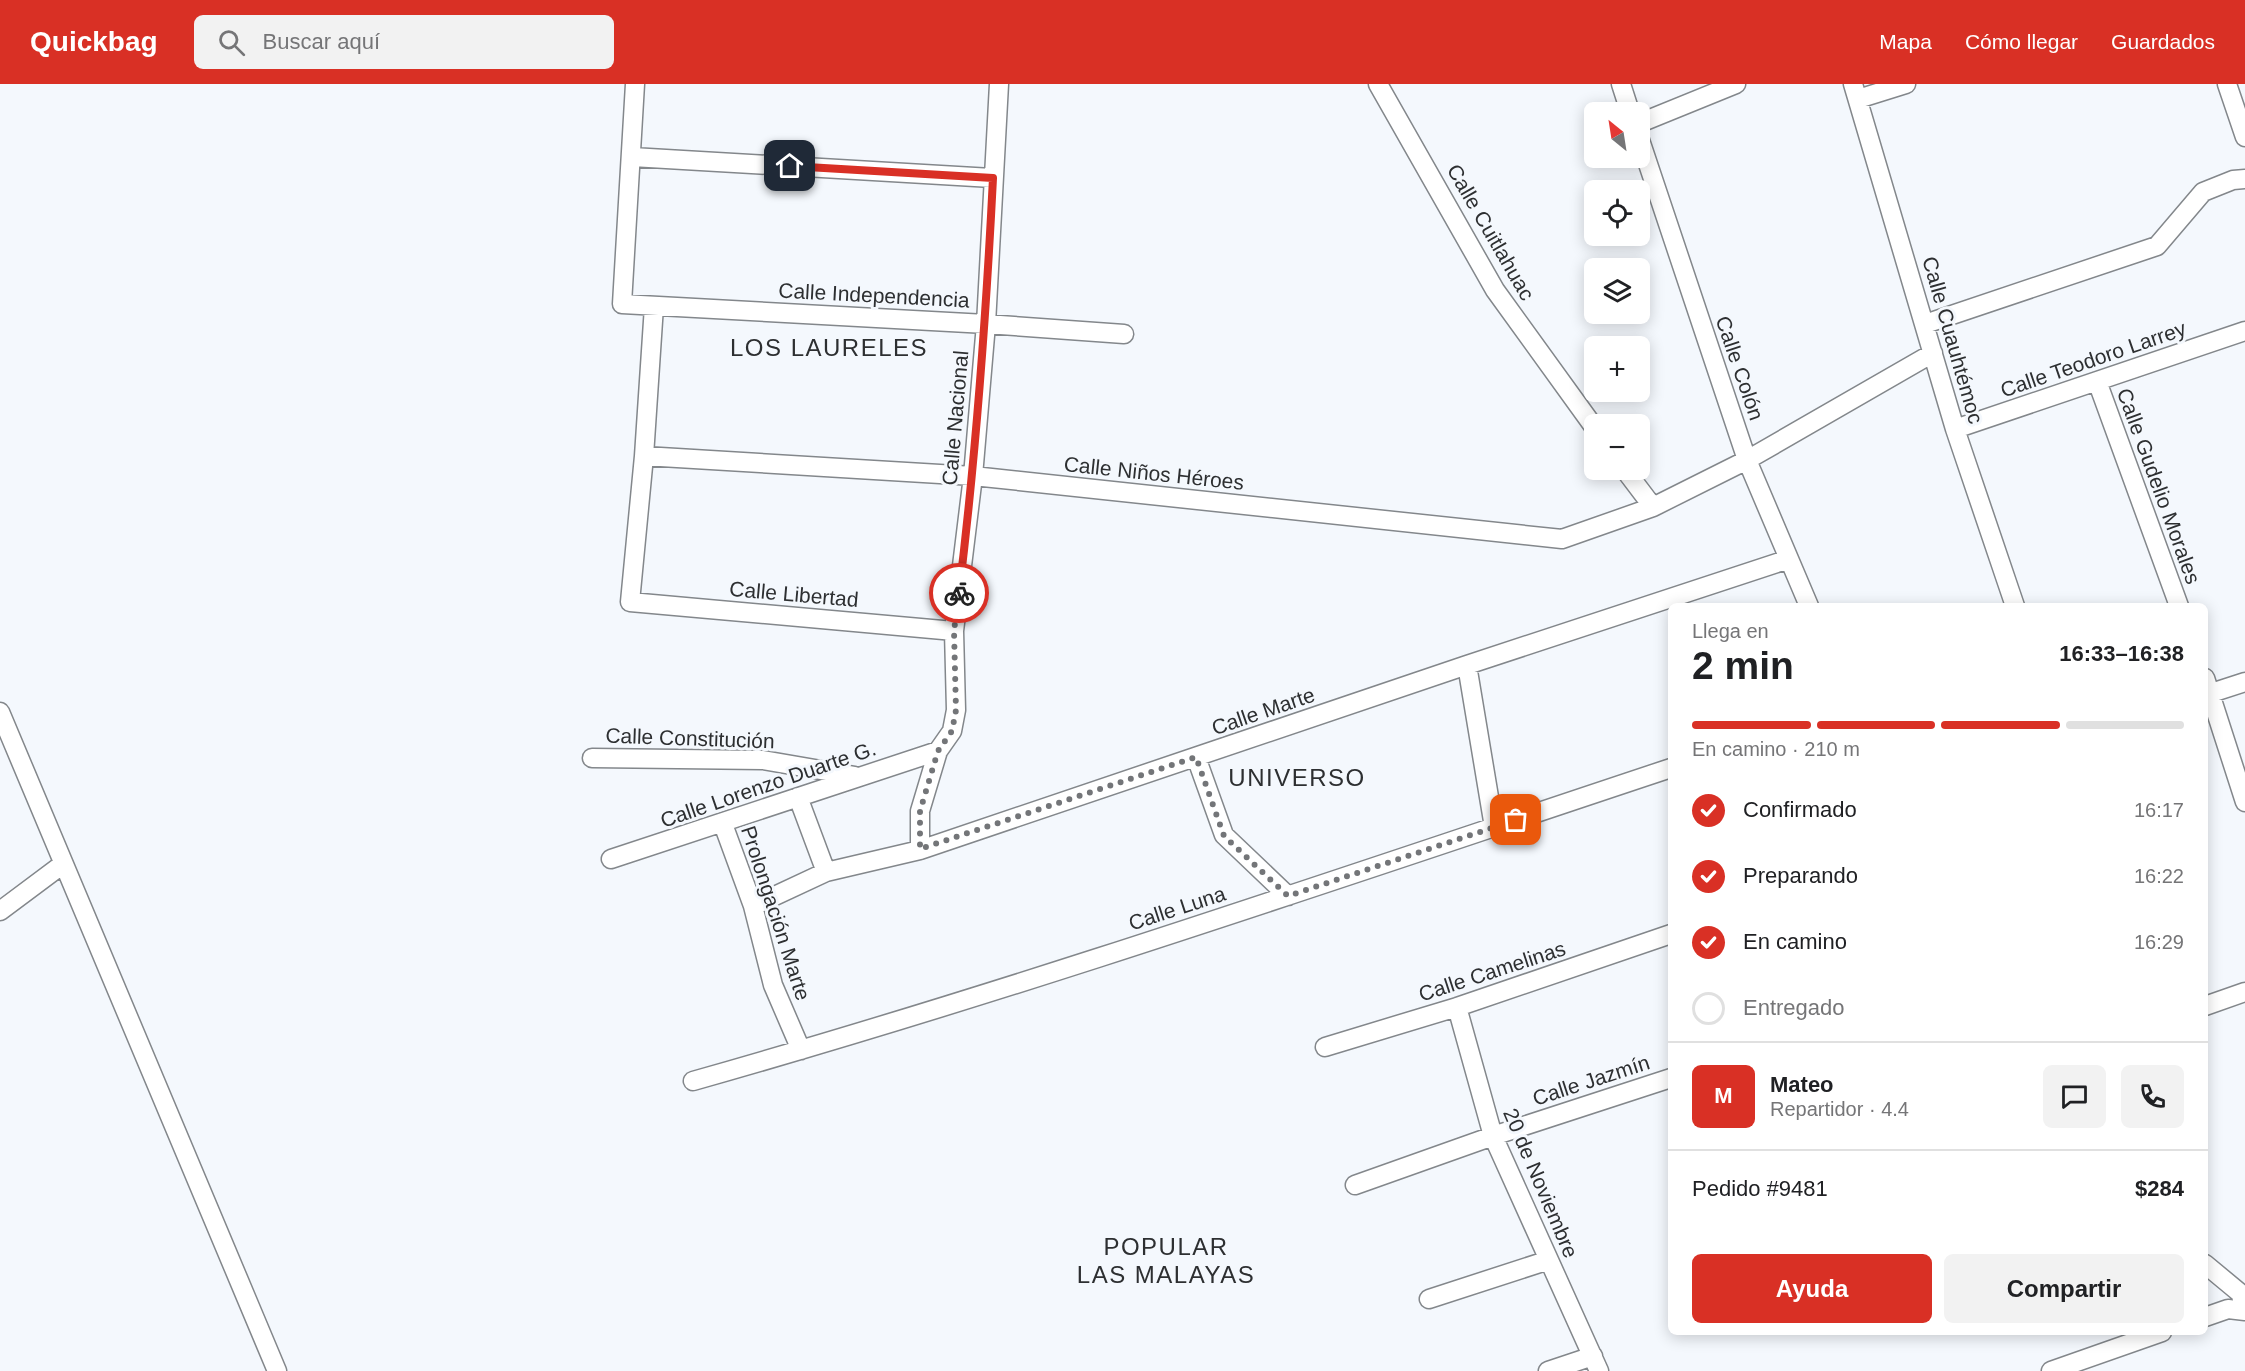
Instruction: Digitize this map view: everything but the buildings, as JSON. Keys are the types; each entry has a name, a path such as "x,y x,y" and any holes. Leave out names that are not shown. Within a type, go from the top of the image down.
{"street":[{"path":"635,84 632,157 993,178"},
{"name":"Calle Nacional","path":"920,849 920,811 938,751 952,731 956,710 954,631 973,476 986,324 999,84"},
{"name":"Calle Cuitlahuac","path":"1378,84 1495,290 1585,414"},
{"path":"1621,84 1627,102"},
{"path":"1650,119 1737,84"},
{"path":"1856,92 1906,84"},
{"path":"2227,84 2245,136"},
{"name":"Calle Cuauhtémoc","path":"1856,92 1955,429 2013,603"},
{"name":"Calle Independencia","path":"632,157 622,304 1124,334"},
{"name":"Calle Colón","path":"1649,168 1747,460 1808,603"},
{"path":"1925,324 2157,246 2203,192 2233,180 2245,179"},
{"path":"644,456 654,306"},
{"name":"Calle Teodoro Larrey","path":"1955,429 2097,381 2243,337"},
{"path":"1633,480 1653,507 1747,460 1934,353"},
{"name":"Calle Gudelio Morales","path":"2097,381 2178,603"},
{"name":"Calle Niños Héroes","path":"644,456 973,476 1562,539 1653,507"},
{"name":"Calle Libertad","path":"644,456 630,602 954,631"},
{"name":"Calle Marte","path":"753,906 826,872 920,849 1789,559"},
{"path":"1467,665 1494,827"},
{"path":"2208,689 2245,682"},
{"path":"2208,692 2245,802"},
{"path":"0,712 277,1371"},
{"name":"Calle Lorenzo Duarte G.","path":"611,859 723,824 938,751"},
{"path":"1196,757 1224,836 1288,896"},
{"name":"Calle Constitución","path":"592,758 763,760 858,777"},
{"name":"Calle Luna","path":"693,1081 801,1050 1288,896 1668,769"},
{"path":"798,797 826,872"},
{"name":"Prolongación Marte","path":"723,824 753,906 773,985 801,1050"},
{"path":"0,910 63,864"},
{"name":"Calle Camelinas","path":"1325,1047 1456,1007 1668,935"},
{"path":"2208,1005 2245,992"},
{"name":"20 de Noviembre","path":"1456,1007 1493,1136 1596,1364"},
{"name":"Calle Jazmín","path":"1355,1185 1493,1136 1668,1079"},
{"path":"1429,1299 1549,1260"},
{"path":"2208,1267 2240,1302 2208,1316"},
{"path":"2051,1371 2153,1335"},
{"path":"1548,1371 1596,1364"}],"way so far":[{"path":"959,593 954,631 956,710 952,731 938,751 920,811 920,849 1196,757 1224,836 1288,896 1516,820"}],"district":[{"name":"LOS LAURELES","path":"829,347"},
{"name":"UNIVERSO","path":"1297,777"},
{"name":"POPULAR LAS MALAYAS","path":"1166,1260"}],"route":[{"path":"790,166 993,178 986,324 973,476 959,593"}]}
